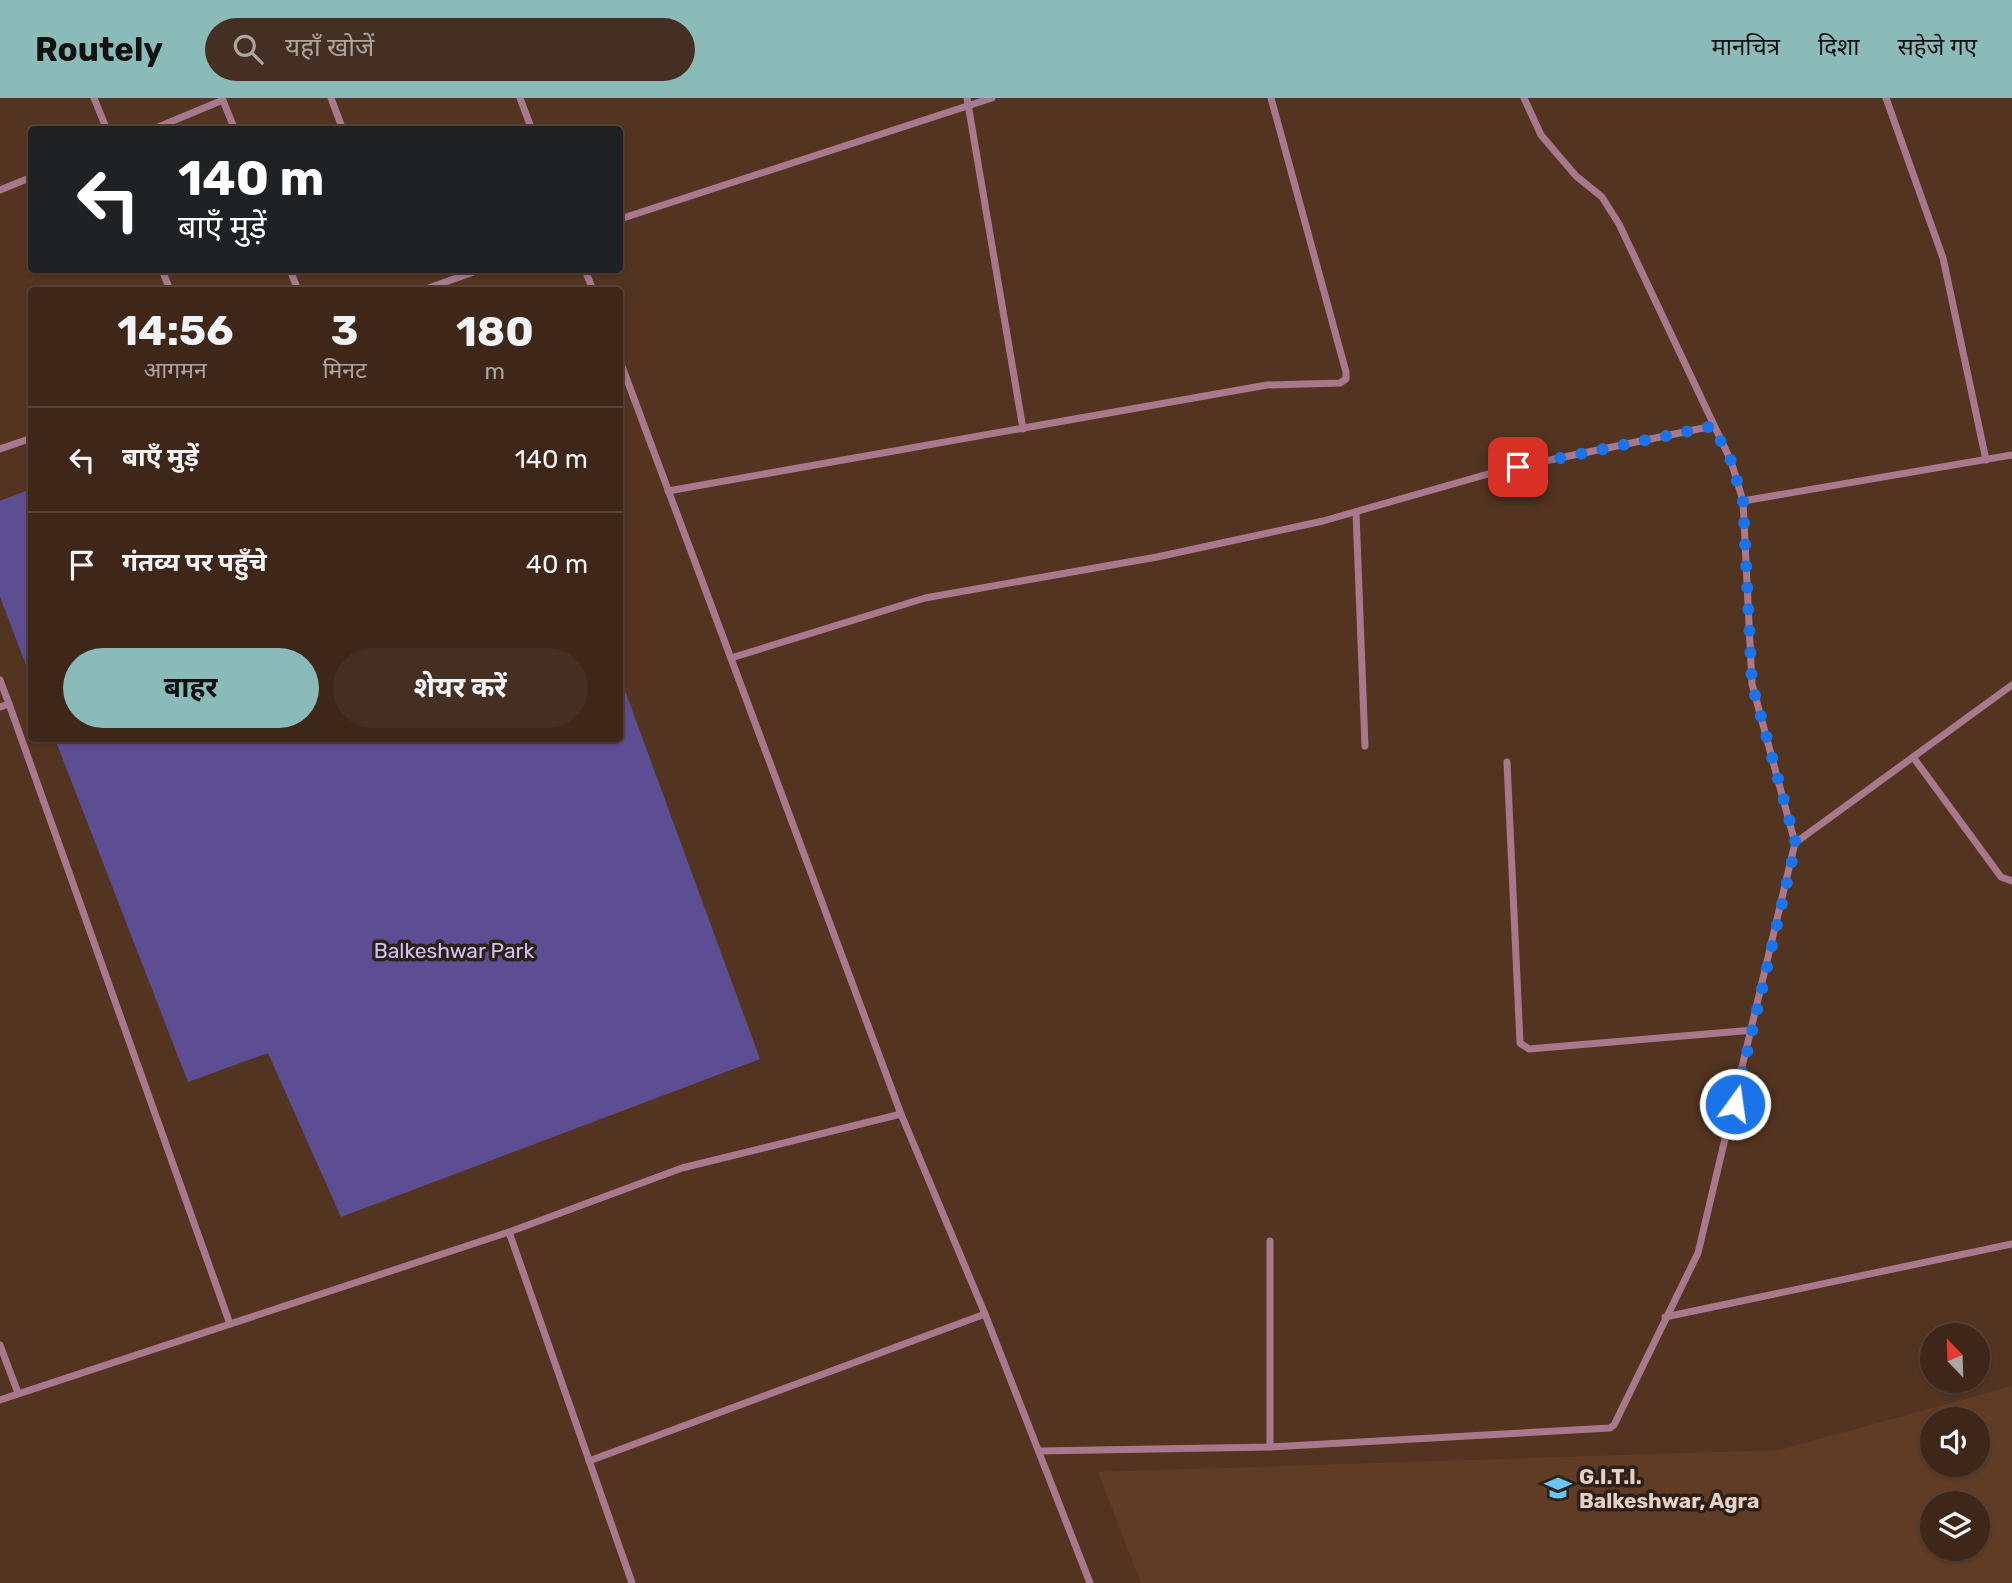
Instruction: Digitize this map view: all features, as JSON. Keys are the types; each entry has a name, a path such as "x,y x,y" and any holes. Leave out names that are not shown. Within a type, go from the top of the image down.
{"street":[{"path":"94,98 105,126"},
{"path":"331,98 342,126"},
{"path":"520,98 530,126"},
{"path":"623,218 968,102 992,98"},
{"path":"668,491 1266,386 1340,383 1346,379 1346,372 1271,98"},
{"path":"1039,1451 1270,1447 1610,1429 1698,1253 1754,1030 1796,844 1752,684 1743,501 1731,461 1619,224 1602,197 1576,176 1541,135 1524,98"},
{"path":"1886,98 1940,248 1986,460"},
{"path":"160,126 223,99 233,126"},
{"path":"968,102 1023,429"},
{"path":"0,190 28,179"},
{"path":"432,287 471,273"},
{"path":"623,369 901,1114 985,1314 1090,1583"},
{"path":"731,658 925,598 1157,557 1356,512 1502,470 1713,426"},
{"path":"0,449 28,439"},
{"path":"1743,501 2012,455"},
{"path":"1356,512 1365,746"},
{"path":"0,680 230,1324"},
{"path":"1796,844 2012,685"},
{"path":"0,707 9,704"},
{"path":"1913,757 2001,877 2012,881"},
{"path":"1507,762 1520,1043 1529,1049 1754,1030"},
{"path":"0,1400 509,1232 681,1168 901,1114"},
{"path":"509,1232 632,1583"},
{"path":"1270,1241 1270,1447"},
{"path":"1665,1317 2012,1244"},
{"path":"589,1461 985,1314"},
{"path":"0,1345 19,1393"}],"shaded area":[{"name":"G.I.T.I. Balkeshwar, Agra","path":"2012,1386 2012,1583 1141,1583 1098,1472 1780,1450 1920,1411 1920,1477 1990,1477 1990,1407 1936,1407"}],"green space":[{"path":"28,490 28,670 0,597 0,501"},
{"name":"Balkeshwar Park","path":"623,685 760,1059 341,1217 268,1053 188,1082 56,742 623,742"}],"place":[{"name":"G.I.T.I. Balkeshwar, Agra","path":"1558,1488"}],"route":[{"path":"1518,467 1713,426 1731,461 1743,501 1752,684 1796,844 1735,1104"}]}
